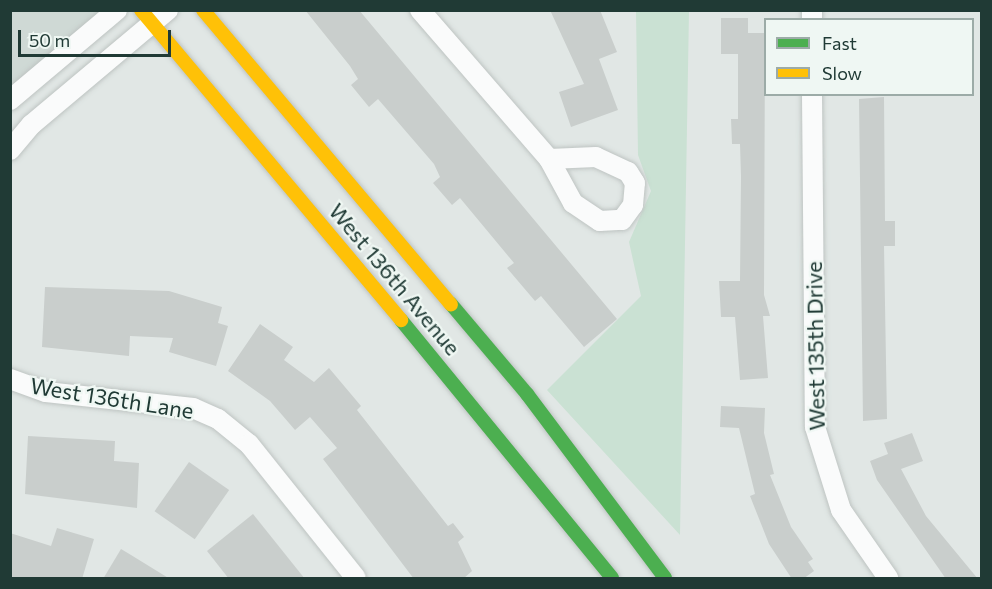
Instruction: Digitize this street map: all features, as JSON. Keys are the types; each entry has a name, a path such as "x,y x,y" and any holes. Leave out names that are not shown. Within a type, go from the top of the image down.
{"main road":[{"name":"West 136th Avenue","path":"203,10 527,394 665,579"},
{"name":"West 136th Avenue","path":"146,17 612,579"}],"street":[{"path":"10,100 117,10"},
{"path":"10,150 31,125 146,17 168,10"},
{"path":"420,10 549,159"},
{"name":"West 135th Drive","path":"812,96 814,427 841,510 888,579"},
{"name":"West 136th Lane","path":"10,379 46,392 193,408 218,419 249,444 356,579"}],"shaded area":[{"path":"11,11 96,11 106,18 11,100"}],"green space":[{"path":"636,11 689,11 680,535 547,390 641,296 629,242 651,191 638,155"}],"building":[{"path":"305,10 359,10 617,319 584,347 541,296 535,301 507,268 514,263 460,198 452,205 433,183 440,177 434,164 378,99 369,107 351,85 358,79"},
{"path":"550,10 600,10 617,52 599,59 618,110 571,127 559,92 584,84"},
{"path":"721,18 748,18 748,33 764,33 764,295 770,316 763,316 768,378 740,380 735,317 721,317 719,281 740,281 741,176 740,144 732,144 731,119 738,119 738,54 721,54"},
{"path":"884,97 885,221 895,221 895,246 884,246 887,419 863,421 859,99"},
{"path":"45,287 169,291 222,307 218,323 228,326 216,366 169,352 173,338 130,336 129,356 42,347"},
{"path":"260,324 293,347 284,360 314,382 329,368 361,406 357,410 448,526 453,523 464,537 458,542 472,571 463,579 414,579 323,459 337,448 310,417 295,430 270,401 228,371"},
{"path":"721,406 765,408 764,433 774,474 770,475 791,527 813,559 808,562 814,571 803,579 792,579 769,544 750,496 755,494 739,428 720,427"},
{"path":"912,433 923,461 901,469 926,516 978,579 946,579 877,480 870,461 888,454 884,443"},
{"path":"28,436 115,441 114,461 139,463 137,508 25,494"},
{"path":"189,462 229,490 195,539 155,511"},
{"path":"253,514 305,579 229,579 207,551"},
{"path":"57,528 94,539 82,579 10,579 10,533 51,546"},
{"path":"121,549 131,555 170,579 103,579"}],"traffic: fast":[{"path":"451,304 527,394 665,578"},
{"path":"401,320 612,578"}],"traffic: slow":[{"path":"141,10 401,320"},
{"path":"203,10 451,304"}]}
